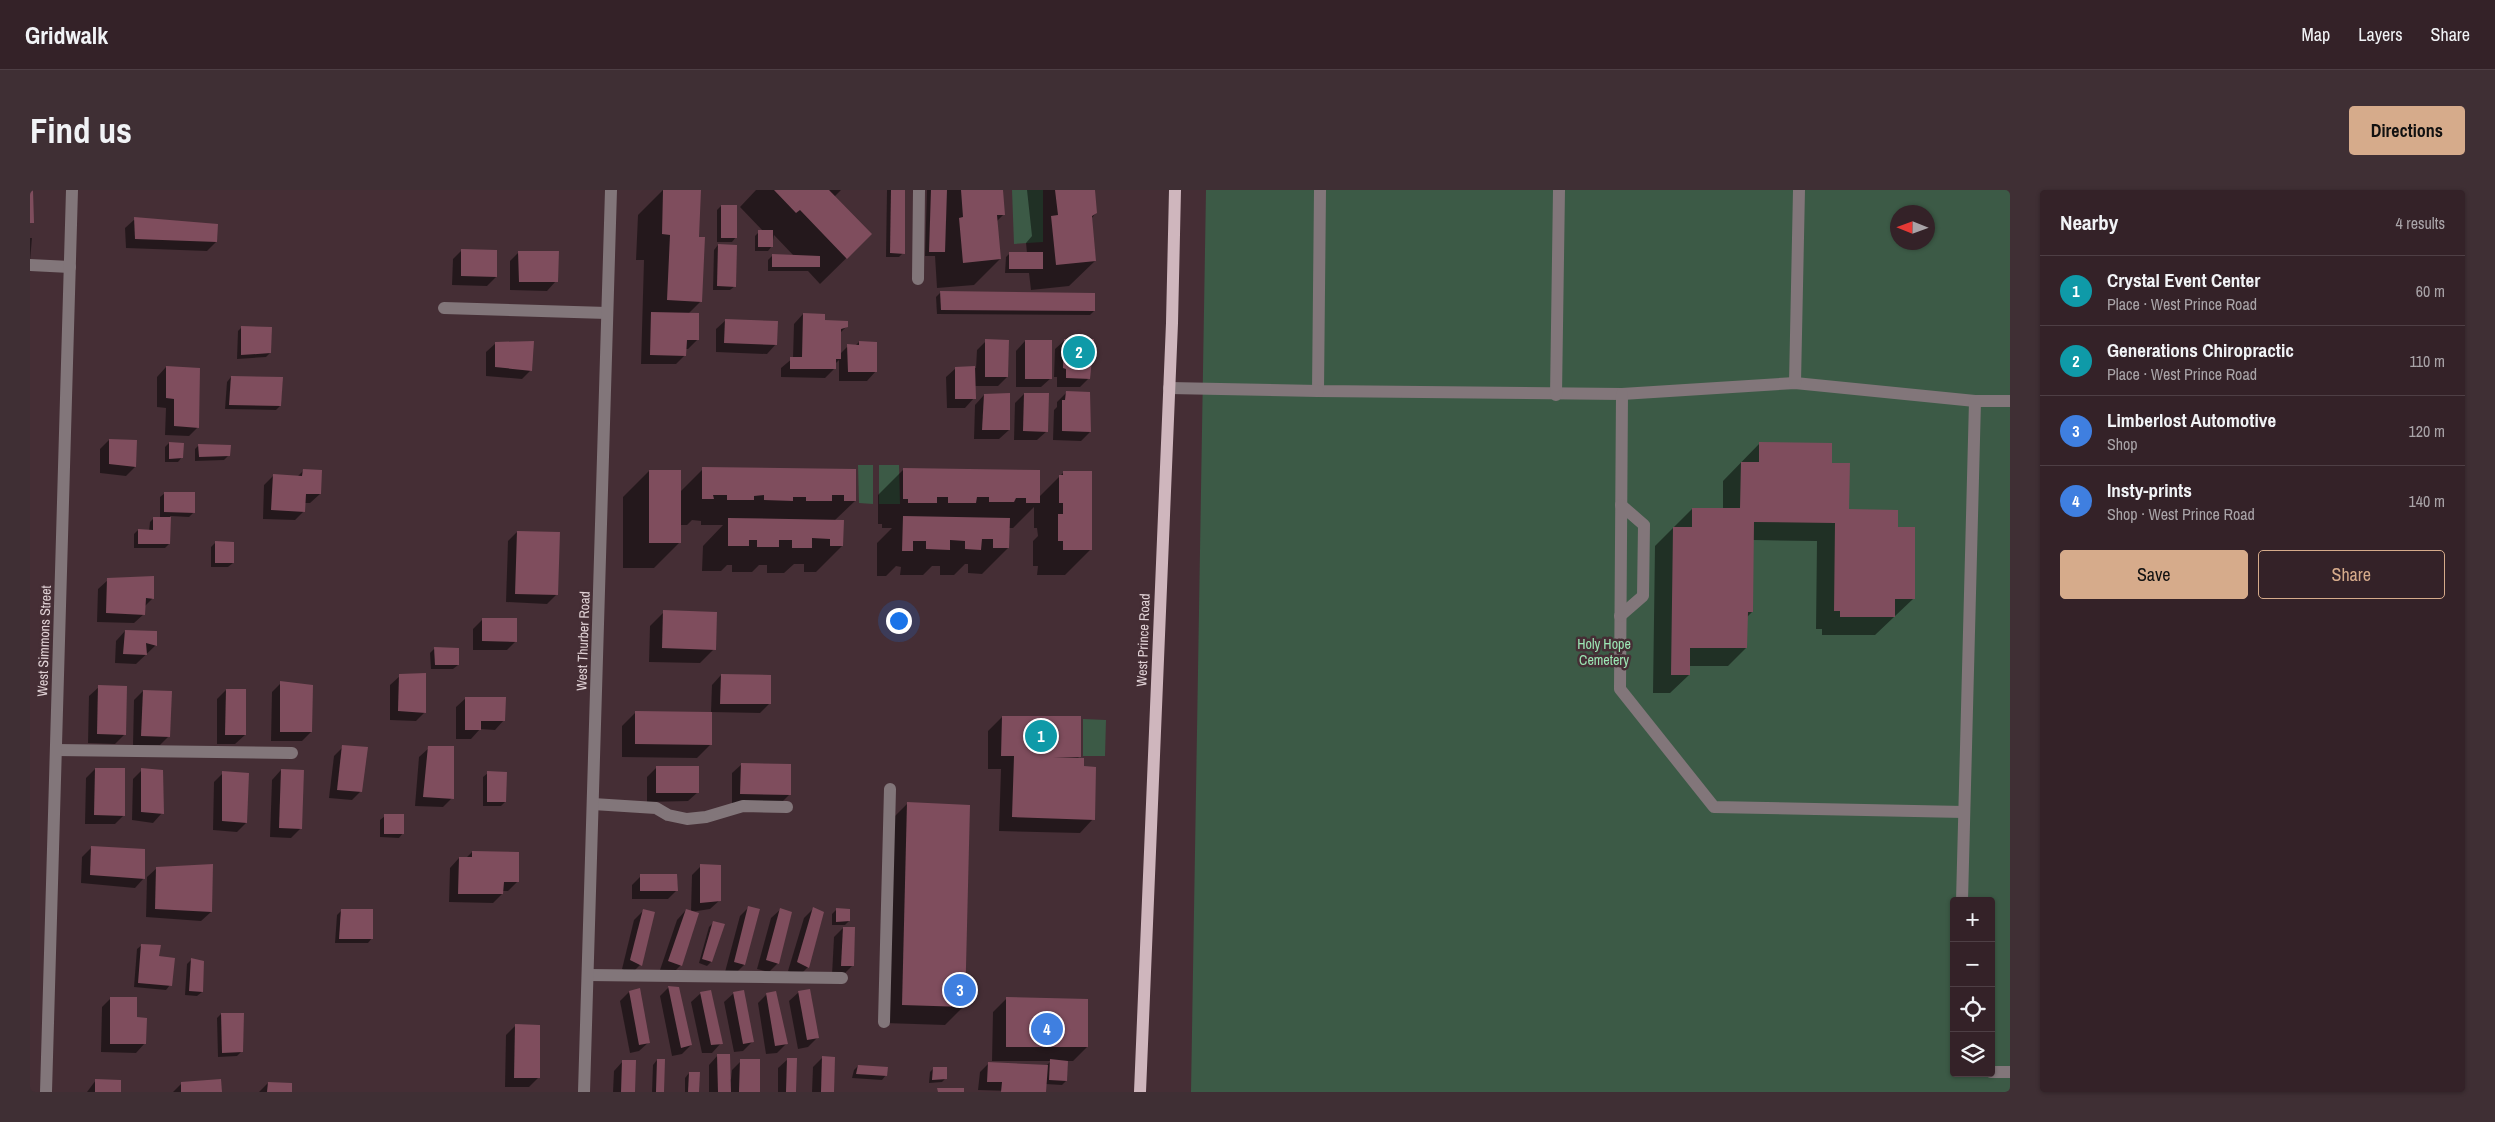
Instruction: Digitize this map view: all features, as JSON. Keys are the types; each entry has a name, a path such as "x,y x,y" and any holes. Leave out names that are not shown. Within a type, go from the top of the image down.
{"main road":[{"name":"West Prince Road","path":"1140,1092 1169,388 1175,190"}],"street":[{"name":"West Simmons Street","path":"46,1092 72,190"},
{"name":"West Thurber Road","path":"584,1092 611,190"},
{"path":"918,279 920,190"},
{"path":"1318,391 1320,190"},
{"path":"1556,395 1559,190"},
{"path":"1795,383 1799,190"},
{"path":"30,265 70,267"},
{"path":"444,308 608,313"},
{"path":"1169,388 1556,395 1622,394 1795,383 1975,401 2010,401"},
{"path":"1622,394 1620,689 1714,807 1964,812"},
{"path":"1962,897 1975,401"},
{"path":"1620,616 1643,596 1644,525 1621,505"},
{"path":"56,750 292,752"},
{"path":"884,1022 890,789"},
{"path":"593,804 656,808 668,815 688,819 706,817 743,806 787,807"},
{"path":"588,975 842,978"},
{"path":"1995,1072 2010,1072"}],"green space":[{"path":"1012,190 1043,190 1043,242 1014,244"},
{"name":"Holy Hope Cemetery","path":"1206,190 2010,190 2010,1092 1191,1092"},
{"path":"858,465 873,465 873,504 859,503"},
{"path":"879,465 899,465 900,504 879,504"},
{"path":"1083,719 1106,720 1105,756 1083,756"}],"building":[{"path":"30,190 33,190 34,223 30,223"},
{"path":"663,190 701,190 699,237 705,237 702,302 667,300 670,235 662,234"},
{"path":"774,190 829,190 872,234 847,259 800,210 796,213"},
{"path":"891,190 905,190 905,254 890,253"},
{"path":"931,190 947,190 945,252 929,252"},
{"path":"961,190 1003,190 1005,215 997,215 1001,259 963,263 959,218 963,217"},
{"path":"1055,190 1095,190 1097,213 1092,216 1096,261 1056,265 1051,216 1058,215"},
{"path":"721,205 737,205 737,238 721,238"},
{"path":"134,217 218,224 217,242 135,239"},
{"path":"758,230 773,230 773,247 758,247"},
{"path":"718,244 737,245 736,287 717,286"},
{"path":"461,249 497,250 497,277 461,276"},
{"path":"518,251 559,251 558,282 519,282"},
{"path":"1009,252 1043,252 1043,269 1009,269"},
{"path":"772,254 820,256 820,267 772,267"},
{"path":"940,291 1095,293 1095,311 941,310"},
{"path":"651,312 699,313 699,340 687,340 686,356 650,355"},
{"path":"803,313 825,314 825,320 848,321 848,327 841,329 841,359 836,359 836,369 790,369 790,357 802,357"},
{"path":"725,319 778,321 777,345 724,343"},
{"path":"241,326 272,327 271,353 241,355"},
{"path":"985,339 1009,340 1008,377 985,377"},
{"path":"1064,339 1094,339 1090,379 1066,378 1066,369 1063,368"},
{"path":"1025,340 1052,340 1052,379 1025,379"},
{"path":"534,341 532,371 495,367 495,342"},
{"path":"859,341 877,342 877,372 848,372 847,344 859,345"},
{"path":"166,366 200,368 199,428 174,426 174,399 166,398"},
{"path":"975,366 976,399 955,399 955,367"},
{"path":"231,376 283,377 281,406 229,405"},
{"path":"1066,391 1090,392 1091,432 1062,431 1062,400 1065,400"},
{"path":"1010,393 1010,430 982,430 984,394"},
{"path":"1024,393 1049,393 1048,432 1023,431"},
{"path":"109,439 137,440 136,467 109,464"},
{"path":"169,442 184,443 183,458 169,459"},
{"path":"1759,442 1832,443 1832,463 1850,463 1849,509 1898,510 1898,527 1915,527 1915,599 1895,599 1895,617 1840,617 1840,611 1834,611 1835,523 1754,522 1753,612 1748,612 1747,648 1690,648 1690,675 1671,675 1673,527 1692,527 1692,508 1740,508 1741,462 1759,462"},
{"path":"198,444 231,445 230,456 199,457"},
{"path":"702,467 856,469 856,501 844,501 844,495 832,495 832,501 806,501 806,497 793,497 793,501 764,500 764,495 754,496 754,500 727,500 727,495 713,495 714,499 702,499"},
{"path":"903,468 1040,470 1040,503 1026,503 1026,498 1016,498 1014,502 989,502 989,497 977,497 976,503 948,503 948,497 937,497 937,503 908,503 908,499 903,499"},
{"path":"303,469 322,470 321,494 306,494 305,512 271,510 273,474 302,476"},
{"path":"649,470 681,470 681,543 649,543"},
{"path":"1063,471 1092,471 1092,550 1063,550 1063,541 1058,541 1058,514 1063,514 1063,503 1059,503 1059,475 1063,475"},
{"path":"164,492 195,492 195,513 164,512"},
{"path":"903,516 1010,518 1009,548 993,548 993,539 982,539 981,550 965,549 965,541 950,540 950,550 926,549 926,541 913,541 913,551 902,551"},
{"path":"153,517 171,517 170,544 138,544 138,529 153,530"},
{"path":"728,518 844,520 843,546 830,546 830,539 812,538 812,548 792,548 792,540 779,540 779,547 757,547 757,540 749,540 749,546 728,546"},
{"path":"517,531 560,532 558,595 515,594"},
{"path":"215,541 234,542 234,563 215,563"},
{"path":"154,576 154,599 146,598 145,615 106,613 107,578"},
{"path":"663,610 717,612 716,650 662,648"},
{"path":"482,618 517,618 517,642 482,641"},
{"path":"125,630 157,631 157,646 146,643 147,655 123,654"},
{"path":"434,647 459,648 459,665 435,665"},
{"path":"426,673 426,713 398,711 399,674"},
{"path":"721,674 771,675 771,704 720,704"},
{"path":"280,681 313,685 312,732 280,732"},
{"path":"98,685 127,686 126,735 97,734"},
{"path":"226,689 246,689 246,735 225,735"},
{"path":"143,690 172,691 170,737 141,736"},
{"path":"465,697 506,697 505,721 481,721 481,730 465,730"},
{"path":"635,711 712,712 712,745 635,744"},
{"path":"1002,716 1081,716 1081,757 1053,757 1084,758 1084,766 1096,767 1095,820 1012,817 1014,756 1001,756"},
{"path":"342,745 368,747 362,792 337,790"},
{"path":"428,746 454,746 454,799 423,797"},
{"path":"741,763 791,764 791,795 740,794"},
{"path":"656,766 699,766 699,793 656,793"},
{"path":"95,768 125,768 125,816 94,815"},
{"path":"141,768 163,770 164,814 141,812"},
{"path":"281,769 304,770 302,829 279,828"},
{"path":"222,771 249,773 247,823 222,821"},
{"path":"487,771 507,772 506,802 487,802"},
{"path":"907,802 970,805 965,1007 902,1005"},
{"path":"384,814 404,814 404,834 384,834"},
{"path":"91,846 145,849 145,879 90,875"},
{"path":"472,851 519,852 519,882 504,882 503,894 458,894 459,857 472,857"},
{"path":"213,864 212,912 155,909 156,867"},
{"path":"700,864 721,865 721,901 700,903"},
{"path":"640,874 677,874 678,891 640,891"},
{"path":"748,906 760,909 745,965 734,962"},
{"path":"813,907 824,912 809,968 797,962"},
{"path":"780,908 792,912 779,964 766,960"},
{"path":"836,908 850,909 850,921 836,922"},
{"path":"341,909 373,909 373,939 339,939"},
{"path":"643,909 655,912 642,966 630,960"},
{"path":"686,909 699,913 682,966 668,961"},
{"path":"713,921 725,924 712,962 702,959"},
{"path":"843,927 855,927 854,966 841,966"},
{"path":"141,944 161,945 159,956 175,958 172,986 138,983"},
{"path":"191,958 204,961 203,992 189,991"},
{"path":"668,986 679,987 692,1045 681,1048"},
{"path":"640,988 650,1043 639,1045 629,991"},
{"path":"810,989 819,1038 807,1040 798,991"},
{"path":"711,990 723,1044 711,1045 700,992"},
{"path":"744,990 754,1042 743,1044 733,992"},
{"path":"776,991 788,1044 775,1046 766,993"},
{"path":"110,997 137,997 137,1017 147,1018 146,1044 110,1044"},
{"path":"1006,997 1088,999 1088,1047 1006,1047"},
{"path":"221,1013 244,1013 243,1052 222,1053"},
{"path":"515,1024 540,1025 540,1078 514,1078"},
{"path":"717,1054 730,1054 731,1092 718,1092"},
{"path":"822,1056 835,1057 834,1092 821,1092"},
{"path":"787,1058 797,1058 796,1092 786,1092"},
{"path":"657,1059 665,1059 664,1092 656,1092"},
{"path":"740,1059 760,1059 760,1092 739,1092"},
{"path":"1050,1059 1068,1061 1067,1081 1049,1080"},
{"path":"622,1060 636,1060 635,1092 621,1092"},
{"path":"988,1062 1048,1065 1046,1092 1001,1092 1002,1082 987,1082"},
{"path":"858,1065 888,1067 887,1076 856,1074"},
{"path":"933,1067 947,1067 947,1079 932,1080"},
{"path":"689,1072 700,1072 699,1092 688,1092"},
{"path":"95,1079 121,1080 121,1092 95,1092"},
{"path":"221,1079 222,1092 181,1092 181,1082"},
{"path":"268,1082 292,1083 292,1092 267,1092"},
{"path":"937,1088 964,1088 964,1092 938,1092"}],"place":[{"name":"Generations Chiropractic","path":"1079,352"},
{"name":"Crystal Event Center","path":"1041,736"},
{"name":"Limberlost Automotive","path":"960,990"},
{"name":"Insty-prints","path":"1047,1029"}]}
